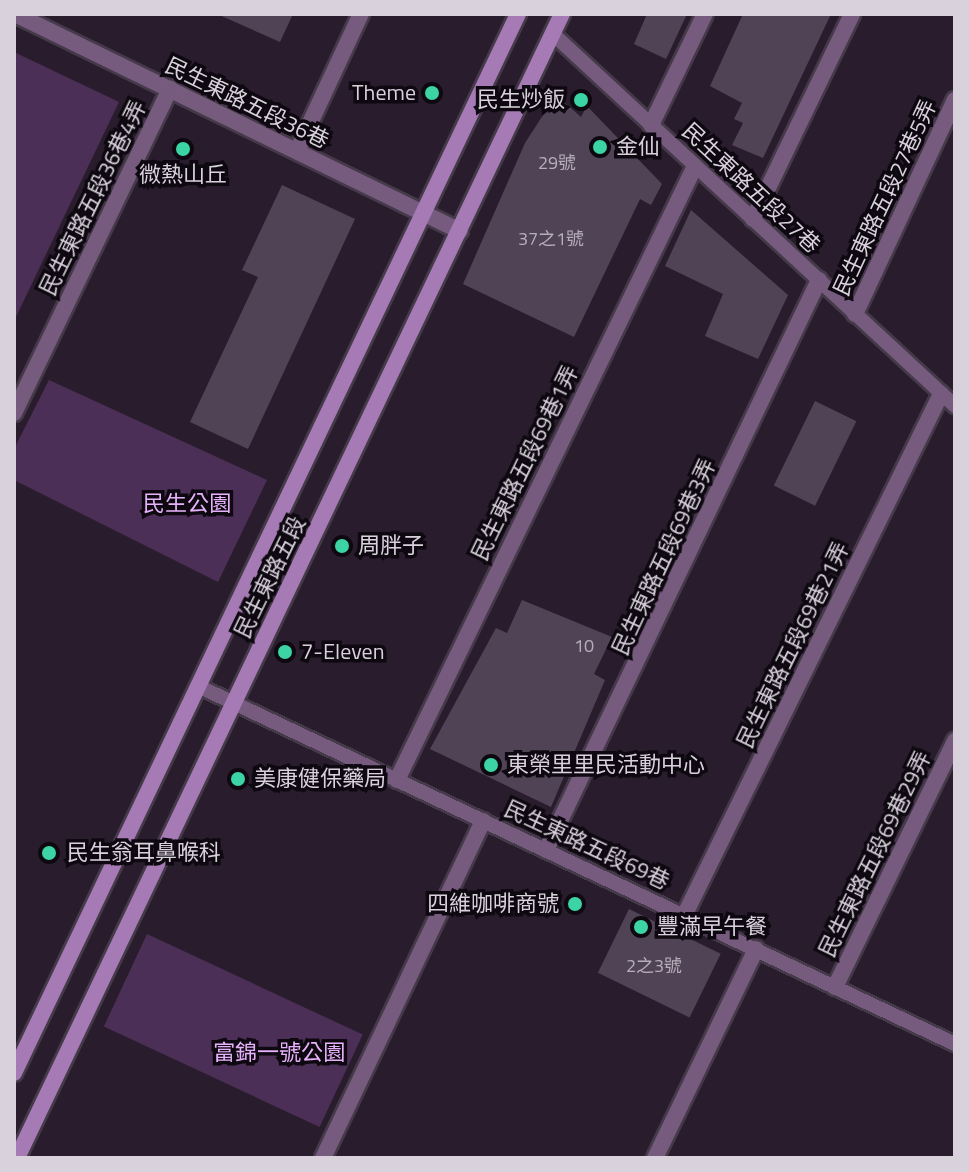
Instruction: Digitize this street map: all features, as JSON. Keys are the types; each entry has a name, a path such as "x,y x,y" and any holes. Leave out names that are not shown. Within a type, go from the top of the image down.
{"street":[{"name":"民生東路五段36巷","path":"15,14 45,20 170,89 460,231"},
{"path":"297,151 361,14"},
{"name":"民生東路五段","path":"14,1073 518,14"},
{"name":"民生東路五段","path":"17,1158 562,14"},
{"path":"651,125 705,14"},
{"path":"753,219 852,14"},
{"name":"民生東路五段36巷4弄","path":"14,413 170,89"},
{"name":"民生東路五段27巷5弄","path":"855,314 955,100"},
{"name":"民生東路五段69巷1弄","path":"397,780 695,166"},
{"name":"民生東路五段69巷3弄","path":"546,850 819,280"},
{"name":"民生東路五段69巷21弄","path":"684,916 941,394"},
{"name":"民生東路五段69巷29弄","path":"835,987 955,741"},
{"path":"323,1158 483,821"},
{"path":"655,1158 756,949"}],"lane":[{"name":"民生東路五段27巷","path":"553,34 955,406"},
{"name":"民生東路五段69巷","path":"200,687 955,1044"}],"green space":[{"path":"14,52 119,102 14,321"},
{"name":"民生公園","path":"49,380 267,480 218,582 14,480 14,449"},
{"name":"富錦一號公園","path":"147,934 363,1035 320,1127 104,1026"}],"building":[{"path":"217,14 293,14 280,42"},
{"path":"647,14 687,14 666,59 634,44"},
{"path":"743,14 831,14 763,158 732,145 743,123 734,119 742,103 710,86"},
{"path":"556,95 581,117 587,106 662,184 651,205 640,199 574,337 463,284 525,143"},
{"path":"282,185 355,219 248,449 190,422 258,277 242,270"},
{"path":"691,210 788,295 758,359 705,336 723,294 665,266"},
{"path":"815,401 856,421 815,506 774,485"},
{"path":"522,600 612,637 594,674 605,680 551,807 430,749 496,628 507,633"},
{"path":"629,909 721,954 690,1018 598,973"}],"place":[{"name":"Theme","path":"432,93"},
{"name":"民生炒飯","path":"581,100"},
{"name":"金仙","path":"600,147"},
{"name":"微熱山丘","path":"183,149"},
{"name":"周胖子","path":"342,546"},
{"name":"7-Eleven","path":"285,652"},
{"name":"東榮里里民活動中心","path":"491,765"},
{"name":"美康健保藥局","path":"238,779"},
{"name":"民生翁耳鼻喉科","path":"49,853"},
{"name":"四維咖啡商號","path":"575,904"},
{"name":"豐滿早午餐","path":"641,927"}]}
